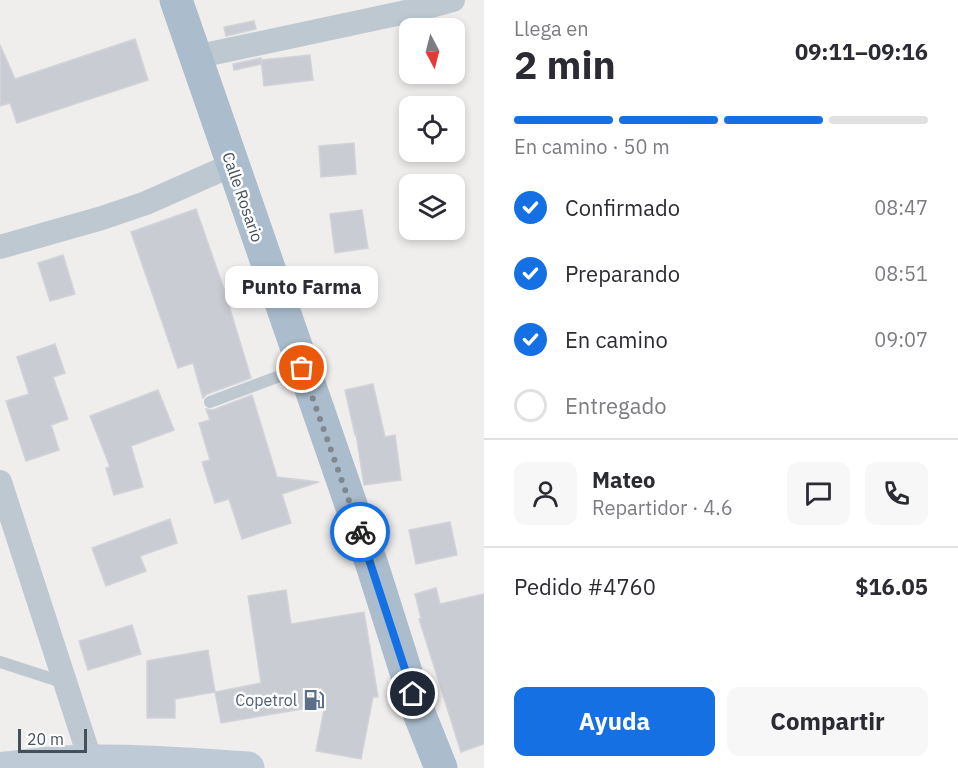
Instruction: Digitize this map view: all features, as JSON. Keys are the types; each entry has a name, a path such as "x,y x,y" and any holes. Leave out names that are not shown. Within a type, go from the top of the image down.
{"main road":[{"name":"Calle Rosario","path":"176,0 373,568 419,713 441,768"}],"street":[{"path":"195,57 453,0"},
{"path":"0,247 146,203 232,165"},
{"path":"0,482 91,762"},
{"path":"5,768 65,762 170,762 248,768"}],"lane":[{"path":"210,402 302,368"},
{"path":"0,662 66,683"}],"building":[{"path":"254,21 256,29 226,36 224,27"},
{"path":"135,39 148,80 17,123 10,103 0,106 0,45 15,79"},
{"path":"310,55 313,80 264,86 261,60"},
{"path":"261,58 262,64 234,70 233,64"},
{"path":"354,143 356,174 321,177 319,146"},
{"path":"196,209 224,289 251,378 207,394 203,398 193,363 178,368 131,232"},
{"path":"362,210 368,248 335,253 330,214"},
{"path":"63,255 75,294 50,301 38,263"},
{"path":"55,344 65,373 53,377 68,419 51,425 59,450 26,461 6,401 29,394 17,357"},
{"path":"373,384 385,437 395,435 401,480 364,485 356,434 345,390"},
{"path":"158,390 174,430 131,446 143,487 114,495 106,468 110,467 90,416"},
{"path":"252,395 277,477 319,482 282,494 291,523 242,539 229,499 215,503 202,462 210,460 199,423 210,420 206,409 213,410"},
{"path":"170,519 177,543 140,556 146,571 106,586 92,548"},
{"path":"450,522 457,555 416,564 409,530"},
{"path":"436,588 440,604 484,594 484,744 461,752 419,619 421,618 415,594"},
{"path":"286,590 291,624 364,612 378,697 373,697 361,759 316,751 325,705 221,723 215,692 261,683 248,596"},
{"path":"132,625 141,654 88,670 79,641"},
{"path":"208,650 215,692 175,699 175,718 147,718 147,661"}],"way so far":[{"path":"302,368 360,532"}],"place":[{"name":"Punto Farma","path":"302,368"},
{"name":"Copetrol","path":"314,700"}],"route":[{"path":"360,532 413,694"}]}
